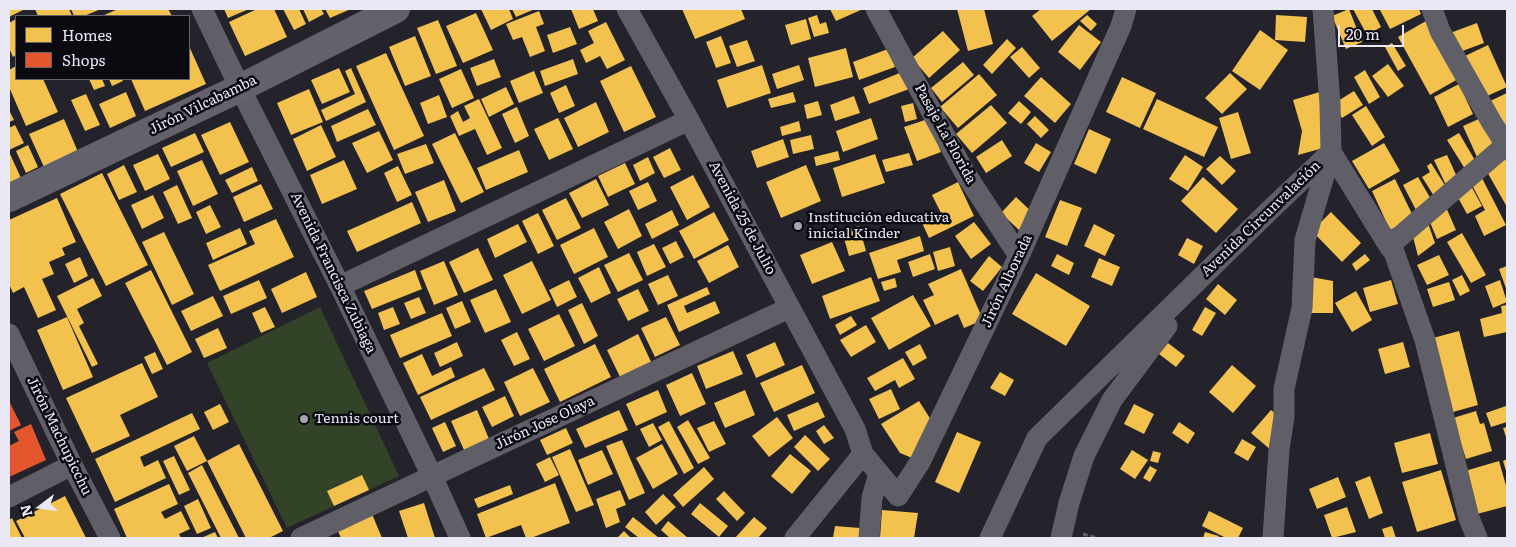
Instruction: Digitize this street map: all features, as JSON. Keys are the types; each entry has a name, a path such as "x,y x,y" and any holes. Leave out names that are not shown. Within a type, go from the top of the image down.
{"main road":[{"name":"Jirón Vilcabamba","path":"9,198 240,88 396,9"}],"street":[{"name":"Avenida Francisca Zubiaga","path":"202,9 340,286 460,538"},
{"name":"Avenida 25 de Julio","path":"627,9 689,120 855,429 863,454"},
{"name":"Pasaje La Florida","path":"876,9 965,173 1019,256"},
{"name":"Jirón Alborada","path":"863,454 898,496 920,462 1019,256 1121,26 1126,9"},
{"path":"1273,538 1279,450 1284,417 1284,389 1302,308 1305,240 1331,152 1324,9"},
{"path":"1389,246 1507,144 1492,123 1440,31 1432,9"},
{"path":"340,286 689,120"},
{"name":"Avenida Circunvalación","path":"990,538 1037,438 1331,152 1394,252 1425,340 1466,509 1477,538"},
{"path":"1061,538 1069,503 1084,456 1112,400 1213,266"},
{"name":"Jirón Jose Olaya","path":"300,538 789,308"},
{"name":"Jirón Machupicchu","path":"9,334 72,465 110,538"},
{"path":"795,538 863,454"},
{"path":"9,497 72,465"},
{"path":"869,538 872,498 879,474"}],"green space":[{"name":"Tennis court","path":"320,307 399,476 287,528 207,363"}],"building: Homes":[{"path":"9,9 22,9 23,10 9,17"},
{"path":"35,9 69,9 72,15 38,15"},
{"path":"71,9 101,9 86,15 74,15"},
{"path":"118,9 168,9 171,15 104,15"},
{"path":"224,9 249,9 228,18"},
{"path":"257,9 274,9 287,37 245,56 229,22"},
{"path":"283,9 299,9 306,24 294,30"},
{"path":"303,9 321,9 324,14 309,22"},
{"path":"325,9 351,9 330,18"},
{"path":"481,9 509,9 513,19 491,30"},
{"path":"512,9 535,9 516,17"},
{"path":"571,9 593,9 598,21 579,29"},
{"path":"682,9 741,9 745,19 695,39"},
{"path":"830,9 863,9 836,21"},
{"path":"957,9 984,9 993,44 968,51"},
{"path":"1041,9 1091,9 1052,41 1032,16"},
{"path":"1349,9 1362,42 1346,49 1332,16"},
{"path":"1353,9 1372,9 1381,27 1367,35"},
{"path":"1419,9 1421,14 1390,29 1380,10"},
{"path":"539,11 544,24 536,27 545,51 530,57 522,37 513,40 506,24"},
{"path":"476,13 493,50 463,63 446,26"},
{"path":"817,15 820,24 826,22 829,33 814,37 808,18"},
{"path":"1087,15 1097,24 1091,31 1080,21"},
{"path":"1276,15 1307,17 1305,42 1275,40"},
{"path":"806,19 811,39 791,45 785,25"},
{"path":"15,20 15,56 13,57 9,48 9,23"},
{"path":"438,20 457,66 436,74 417,28"},
{"path":"1426,21 1458,79 1430,95 1398,37"},
{"path":"606,22 625,60 607,69 600,56 586,63 580,50 594,43 588,31"},
{"path":"1477,23 1484,43 1457,53 1450,33"},
{"path":"1079,25 1101,42 1080,70 1058,52"},
{"path":"570,27 577,44 553,53 547,35"},
{"path":"1260,30 1288,50 1260,90 1232,71"},
{"path":"943,31 960,50 929,78 912,58"},
{"path":"415,36 431,76 405,86 389,47"},
{"path":"721,36 731,63 716,68 706,42"},
{"path":"1007,39 1016,48 992,74 983,65"},
{"path":"747,40 755,61 737,67 729,46"},
{"path":"1392,43 1406,66 1398,71 1385,47"},
{"path":"1488,45 1507,87 1485,97 1465,56"},
{"path":"1022,47 1040,68 1029,78 1010,57"},
{"path":"190,48 206,84 145,111 131,80 190,80"},
{"path":"846,48 853,77 815,87 808,58"},
{"path":"888,49 895,67 859,80 853,62"},
{"path":"386,53 424,136 394,150 356,66"},
{"path":"494,59 501,77 477,86 470,68"},
{"path":"573,59 578,74 545,86 540,71"},
{"path":"963,62 974,75 942,102 931,88"},
{"path":"1388,64 1404,86 1388,97 1372,76"},
{"path":"762,65 771,93 727,108 717,80"},
{"path":"799,65 804,80 777,89 772,74"},
{"path":"631,66 656,117 624,132 600,81"},
{"path":"15,67 15,80 43,80 58,112 26,126 9,87 9,70"},
{"path":"339,68 350,92 322,104 311,80"},
{"path":"351,68 366,102 326,121 321,110 355,94 345,71"},
{"path":"461,69 474,98 452,108 439,79"},
{"path":"1365,70 1380,97 1369,104 1354,77"},
{"path":"534,71 543,93 519,103 510,81"},
{"path":"902,72 909,89 869,104 863,88"},
{"path":"1230,73 1247,89 1222,114 1205,98"},
{"path":"979,74 997,95 958,128 940,107"},
{"path":"1041,77 1071,104 1055,123 1024,96"},
{"path":"1122,77 1156,93 1140,128 1106,112"},
{"path":"89,80 102,80 105,86 94,90"},
{"path":"109,80 122,80 123,81 112,86"},
{"path":"1459,84 1473,114 1448,127 1434,97"},
{"path":"566,85 575,106 559,113 550,93"},
{"path":"506,87 514,104 489,117 481,99"},
{"path":"309,89 323,122 291,135 277,103"},
{"path":"1323,91 1327,147 1298,155 1302,131 1293,100"},
{"path":"1354,91 1363,105 1342,118 1333,104"},
{"path":"126,92 136,116 110,128 99,104"},
{"path":"793,92 796,102 771,108 768,99"},
{"path":"1507,93 1507,132 1488,102"},
{"path":"86,94 100,125 85,131 71,100"},
{"path":"439,95 447,117 428,124 420,103"},
{"path":"854,96 860,113 835,121 830,105"},
{"path":"479,99 502,148 487,155 475,129 459,136 450,116 458,111 463,122 470,118 464,106"},
{"path":"1157,99 1218,127 1204,157 1143,129"},
{"path":"818,101 822,115 807,119 804,105"},
{"path":"1019,101 1031,112 1021,124 1008,113"},
{"path":"596,102 609,132 578,147 564,118"},
{"path":"913,103 917,119 905,122 901,106"},
{"path":"991,105 1007,123 972,153 956,134"},
{"path":"1366,106 1385,137 1372,146 1352,115"},
{"path":"517,107 529,136 515,143 502,114"},
{"path":"368,109 376,125 337,142 331,126"},
{"path":"9,110 14,120 9,122"},
{"path":"1238,112 1251,153 1231,159 1219,118"},
{"path":"1035,116 1049,130 1041,138 1027,124"},
{"path":"558,118 573,149 549,160 534,129"},
{"path":"871,118 878,139 843,152 836,131"},
{"path":"1481,118 1495,149 1477,157 1463,126"},
{"path":"64,119 78,152 44,167 29,134"},
{"path":"928,119 941,152 917,161 904,127"},
{"path":"799,121 801,131 782,136 780,127"},
{"path":"230,122 249,162 220,175 201,135"},
{"path":"15,125 24,143 9,150 9,128"},
{"path":"321,125 336,157 307,171 293,139"},
{"path":"1089,129 1111,139 1096,174 1074,164"},
{"path":"379,131 393,160 367,173 352,143"},
{"path":"195,133 204,152 171,167 162,148"},
{"path":"455,133 484,192 461,203 432,144"},
{"path":"1459,133 1476,162 1465,169 1447,140"},
{"path":"811,135 814,149 793,154 790,140"},
{"path":"783,139 789,157 757,168 751,151"},
{"path":"1002,140 1012,156 986,173 976,157"},
{"path":"1036,143 1051,152 1039,172 1024,163"},
{"path":"1384,143 1400,171 1369,189 1352,161"},
{"path":"426,144 434,163 405,174 397,154"},
{"path":"28,145 38,167 26,173 16,151"},
{"path":"670,148 681,170 664,178 653,157"},
{"path":"519,150 528,172 486,190 477,168"},
{"path":"838,151 840,160 816,166 814,157"},
{"path":"909,153 913,165 886,172 882,160"},
{"path":"158,154 170,179 145,191 133,165"},
{"path":"875,154 885,183 842,197 833,168"},
{"path":"9,155 21,178 9,184"},
{"path":"1185,155 1203,167 1188,191 1169,179"},
{"path":"1447,155 1458,179 1446,185 1434,160"},
{"path":"1220,156 1236,171 1222,185 1206,169"},
{"path":"648,157 655,173 640,181 633,165"},
{"path":"1505,159 1507,163 1507,207 1486,170"},
{"path":"202,160 218,194 193,206 177,171"},
{"path":"344,160 357,189 322,204 310,175"},
{"path":"625,163 635,184 608,197 598,176"},
{"path":"1431,163 1446,187 1434,196 1422,177 1430,172 1427,166"},
{"path":"124,165 137,192 119,200 107,174"},
{"path":"806,165 821,201 781,218 766,182"},
{"path":"398,166 412,195 397,202 384,173"},
{"path":"252,167 258,181 232,193 225,180"},
{"path":"102,173 148,265 106,286 60,194"},
{"path":"693,175 710,207 687,220 670,187"},
{"path":"1203,177 1238,209 1216,233 1181,201"},
{"path":"1418,177 1432,201 1416,210 1403,185"},
{"path":"1482,178 1506,225 1484,236 1475,216 1485,210 1471,183"},
{"path":"596,179 609,205 582,218 569,193"},
{"path":"1395,179 1414,218 1390,230 1372,191"},
{"path":"444,180 456,211 428,222 415,192"},
{"path":"648,182 657,201 638,210 629,191"},
{"path":"958,182 974,216 929,238 922,223 941,213 932,195"},
{"path":"261,184 273,209 244,222 233,197"},
{"path":"1470,184 1482,206 1467,214 1455,192"},
{"path":"177,185 192,218 178,224 163,192"},
{"path":"153,195 164,218 142,229 131,205"},
{"path":"1016,197 1034,214 1019,230 1001,213"},
{"path":"57,198 76,242 62,248 65,255 49,262 54,274 42,279 56,310 38,318 24,287 13,293 9,284 9,220"},
{"path":"566,198 581,228 557,240 542,210"},
{"path":"1060,200 1082,208 1067,246 1045,237"},
{"path":"412,202 421,223 357,252 347,231"},
{"path":"210,205 221,227 206,234 196,212"},
{"path":"1445,205 1456,230 1437,239 1429,220"},
{"path":"629,209 642,236 618,249 604,222"},
{"path":"672,210 679,225 652,239 645,224"},
{"path":"714,212 729,240 694,259 679,231"},
{"path":"1331,212 1361,243 1342,262 1312,231"},
{"path":"538,213 554,246 538,254 522,221"},
{"path":"276,219 294,257 220,291 208,265 255,244 249,231"},
{"path":"974,222 991,244 971,259 955,236"},
{"path":"1428,223 1435,243 1418,256 1413,237"},
{"path":"518,224 527,242 495,258 487,239"},
{"path":"1094,224 1115,235 1105,256 1084,246"},
{"path":"859,226 866,251 849,256 842,231"},
{"path":"240,228 247,244 213,260 206,243"},
{"path":"594,228 608,257 574,274 560,245"},
{"path":"164,232 194,294 172,305 142,242"},
{"path":"1462,233 1486,275 1471,283 1447,242"},
{"path":"920,236 924,251 897,260 901,272 878,279 869,253"},
{"path":"1187,238 1203,246 1194,264 1178,255"},
{"path":"676,241 684,257 670,264 662,248"},
{"path":"832,242 845,271 812,284 800,255"},
{"path":"654,244 666,267 647,276 637,252"},
{"path":"728,245 739,267 709,283 697,261"},
{"path":"950,247 955,266 938,271 933,252"},
{"path":"478,248 493,280 464,293 449,262"},
{"path":"629,253 643,280 618,292 604,265"},
{"path":"930,254 935,269 913,277 908,262"},
{"path":"1057,254 1074,263 1069,275 1051,266"},
{"path":"1365,254 1370,260 1356,271 1352,264"},
{"path":"1439,255 1449,275 1427,285 1417,265"},
{"path":"989,256 1002,267 983,291 970,281"},
{"path":"80,257 88,276 74,283 65,264"},
{"path":"1099,258 1120,267 1112,286 1091,277"},
{"path":"444,261 458,295 434,305 420,271"},
{"path":"532,261 551,300 522,314 503,275"},
{"path":"1507,266 1507,291 1499,269"},
{"path":"599,267 611,293 591,303 578,278"},
{"path":"961,269 983,320 964,328 958,314 935,325 923,300 934,295 928,284"},
{"path":"151,270 192,352 167,365 125,283"},
{"path":"415,270 422,289 372,309 364,291"},
{"path":"306,272 317,297 282,313 271,289"},
{"path":"1036,273 1090,306 1066,346 1012,314"},
{"path":"668,275 678,296 658,305 648,284"},
{"path":"1462,275 1470,291 1460,296 1452,280"},
{"path":"871,277 880,301 830,319 822,296"},
{"path":"1311,277 1333,281 1333,313 1306,313"},
{"path":"93,278 102,296 77,309 84,323 79,326 98,364 92,367 57,296"},
{"path":"895,278 897,287 884,291 881,282"},
{"path":"259,280 267,298 231,314 223,296"},
{"path":"569,280 577,297 557,307 549,290"},
{"path":"1391,280 1398,304 1370,312 1363,288"},
{"path":"1500,280 1507,302 1493,308 1485,286"},
{"path":"1449,282 1455,300 1433,307 1427,289"},
{"path":"1218,284 1237,300 1225,315 1206,299"},
{"path":"707,287 710,294 684,306 687,313 715,301 720,313 679,332 667,305"},
{"path":"496,289 511,322 485,333 470,300"},
{"path":"638,289 649,311 628,321 617,299"},
{"path":"1356,291 1372,320 1352,332 1335,303"},
{"path":"913,295 931,326 889,350 871,318"},
{"path":"213,296 223,316 191,331 181,311"},
{"path":"419,297 426,313 411,319 404,303"},
{"path":"462,301 471,322 455,329 446,308"},
{"path":"582,303 598,336 584,344 568,310"},
{"path":"1507,305 1507,332 1484,337 1480,319 1502,313 1501,306"},
{"path":"265,307 275,327 261,333 252,313"},
{"path":"393,307 400,324 384,330 378,313"},
{"path":"1205,307 1216,313 1202,336 1192,330"},
{"path":"442,313 452,336 400,358 390,335"},
{"path":"559,314 575,346 544,361 528,329"},
{"path":"851,316 857,325 840,335 835,325"},
{"path":"67,317 93,377 63,390 37,330"},
{"path":"666,317 680,345 655,357 641,328"},
{"path":"866,325 876,342 851,357 840,340"},
{"path":"218,328 227,348 204,358 195,339"},
{"path":"1459,331 1478,405 1453,412 1433,338"},
{"path":"517,332 530,359 514,366 501,340"},
{"path":"638,334 653,366 622,381 607,350"},
{"path":"457,342 463,356 440,367 434,353"},
{"path":"775,342 785,365 756,378 746,355"},
{"path":"1403,342 1410,367 1385,374 1378,349"},
{"path":"1168,343 1185,356 1176,367 1159,354"},
{"path":"595,344 611,377 560,402 544,369"},
{"path":"920,344 927,358 913,366 905,352"},
{"path":"733,351 743,374 706,389 697,366"},
{"path":"155,352 163,369 152,374 144,357"},
{"path":"422,354 432,376 451,367 455,377 418,395 403,363"},
{"path":"903,358 915,379 899,388 895,380 875,391 867,378"},
{"path":"142,363 158,397 120,415 130,436 92,453 66,398"},
{"path":"802,365 815,393 774,412 760,383"},
{"path":"1232,365 1256,386 1233,413 1209,392"},
{"path":"484,368 495,390 431,420 420,397"},
{"path":"533,368 550,402 520,416 504,382"},
{"path":"1000,372 1014,380 1005,396 990,388"},
{"path":"692,373 706,404 680,416 666,385"},
{"path":"891,389 900,409 879,419 869,399"},
{"path":"658,390 667,412 636,426 626,404"},
{"path":"745,390 755,415 725,428 714,403"},
{"path":"505,396 514,416 492,427 482,407"},
{"path":"919,401 931,420 912,458 900,453 881,424"},
{"path":"818,402 825,417 794,431 787,415"},
{"path":"220,404 229,422 213,430 204,412"},
{"path":"1134,404 1154,414 1144,434 1124,424"},
{"path":"1506,406 1507,422 1491,427 1486,413"},
{"path":"477,410 489,439 464,450 451,421"},
{"path":"619,410 628,430 585,448 576,429"},
{"path":"1271,410 1283,419 1272,451 1251,433"},
{"path":"1476,411 1480,424 1484,423 1492,451 1466,459 1453,418"},
{"path":"192,413 200,429 140,457 144,467 158,460 166,478 115,502 95,459"},
{"path":"777,417 793,438 769,457 752,436"},
{"path":"688,420 710,458 698,464 677,427"},
{"path":"669,421 694,468 684,474 658,427"},
{"path":"714,421 726,444 709,452 697,428"},
{"path":"445,422 456,446 443,452 432,428"},
{"path":"1179,422 1195,433 1188,444 1172,433"},
{"path":"653,423 662,440 649,447 640,429"},
{"path":"824,425 834,438 824,444 816,431"},
{"path":"1507,427 1507,440 1503,428"},
{"path":"566,428 573,443 547,455 540,440"},
{"path":"957,432 981,442 959,493 935,482"},
{"path":"1430,433 1438,464 1402,473 1394,443"},
{"path":"805,435 830,459 818,471 794,447"},
{"path":"194,436 207,461 187,471 174,446"},
{"path":"1242,439 1256,447 1248,461 1234,453"},
{"path":"622,440 645,493 629,500 606,446"},
{"path":"239,444 283,531 269,538 246,538 207,461"},
{"path":"662,444 678,474 653,489 636,458"},
{"path":"570,449 594,505 576,512 552,457"},
{"path":"602,450 613,474 588,485 578,460"},
{"path":"1132,450 1148,460 1135,479 1120,469"},
{"path":"1153,451 1161,453 1158,463 1150,461"},
{"path":"790,454 811,471 792,494 771,476"},
{"path":"174,456 190,490 179,495 163,461"},
{"path":"550,457 559,475 545,482 536,464"},
{"path":"1507,459 1507,474 1503,461"},
{"path":"1499,461 1507,489 1507,506 1477,514 1465,471"},
{"path":"202,465 239,538 221,538 188,473"},
{"path":"1150,466 1157,470 1150,482 1143,478"},
{"path":"704,467 714,479 683,507 673,495"},
{"path":"1441,470 1456,520 1417,532 1402,482"},
{"path":"362,475 369,490 334,506 327,491"},
{"path":"1370,476 1383,513 1369,519 1355,482"},
{"path":"1338,477 1346,497 1317,509 1309,489"},
{"path":"555,483 570,523 531,538 526,538 521,525 486,538 477,514"},
{"path":"169,484 178,504 161,512 165,519 181,511 190,529 179,534 181,538 127,538 114,509"},
{"path":"510,485 513,494 478,508 474,499"},
{"path":"620,490 626,505 616,509 620,522 606,528 596,499"},
{"path":"724,491 745,513 737,521 716,499"},
{"path":"663,494 676,507 656,525 645,512"},
{"path":"65,496 86,538 25,538 16,521"},
{"path":"198,499 211,528 197,534 184,506"},
{"path":"424,503 435,538 408,538 399,511"},
{"path":"700,503 728,526 719,537 691,514"},
{"path":"1347,507 1356,532 1332,538 1324,515"},
{"path":"882,510 918,513 914,538 880,538"},
{"path":"1209,511 1243,528 1238,538 1226,538 1202,526"},
{"path":"372,514 382,538 341,538 337,529"},
{"path":"633,517 659,538 639,538 625,527"},
{"path":"754,517 767,528 758,538 735,538"},
{"path":"12,518 22,538 9,538 9,520"},
{"path":"668,521 688,538 670,538 661,530"},
{"path":"835,526 860,528 859,538 833,538"},
{"path":"1392,526 1396,538 1385,538 1382,529"},
{"path":"624,531 631,538 617,538"},
{"path":"215,532 218,538 201,538"},
{"path":"1205,532 1219,536 1218,538 1203,538"}],"building: Shops":[{"path":"9,401 21,425 9,431"},
{"path":"31,424 46,460 9,477 9,446 19,441 14,432"}],"place":[{"name":"Institución educativa inicial Kinder","path":"798,226"},
{"name":"Tennis court","path":"304,419"}]}
